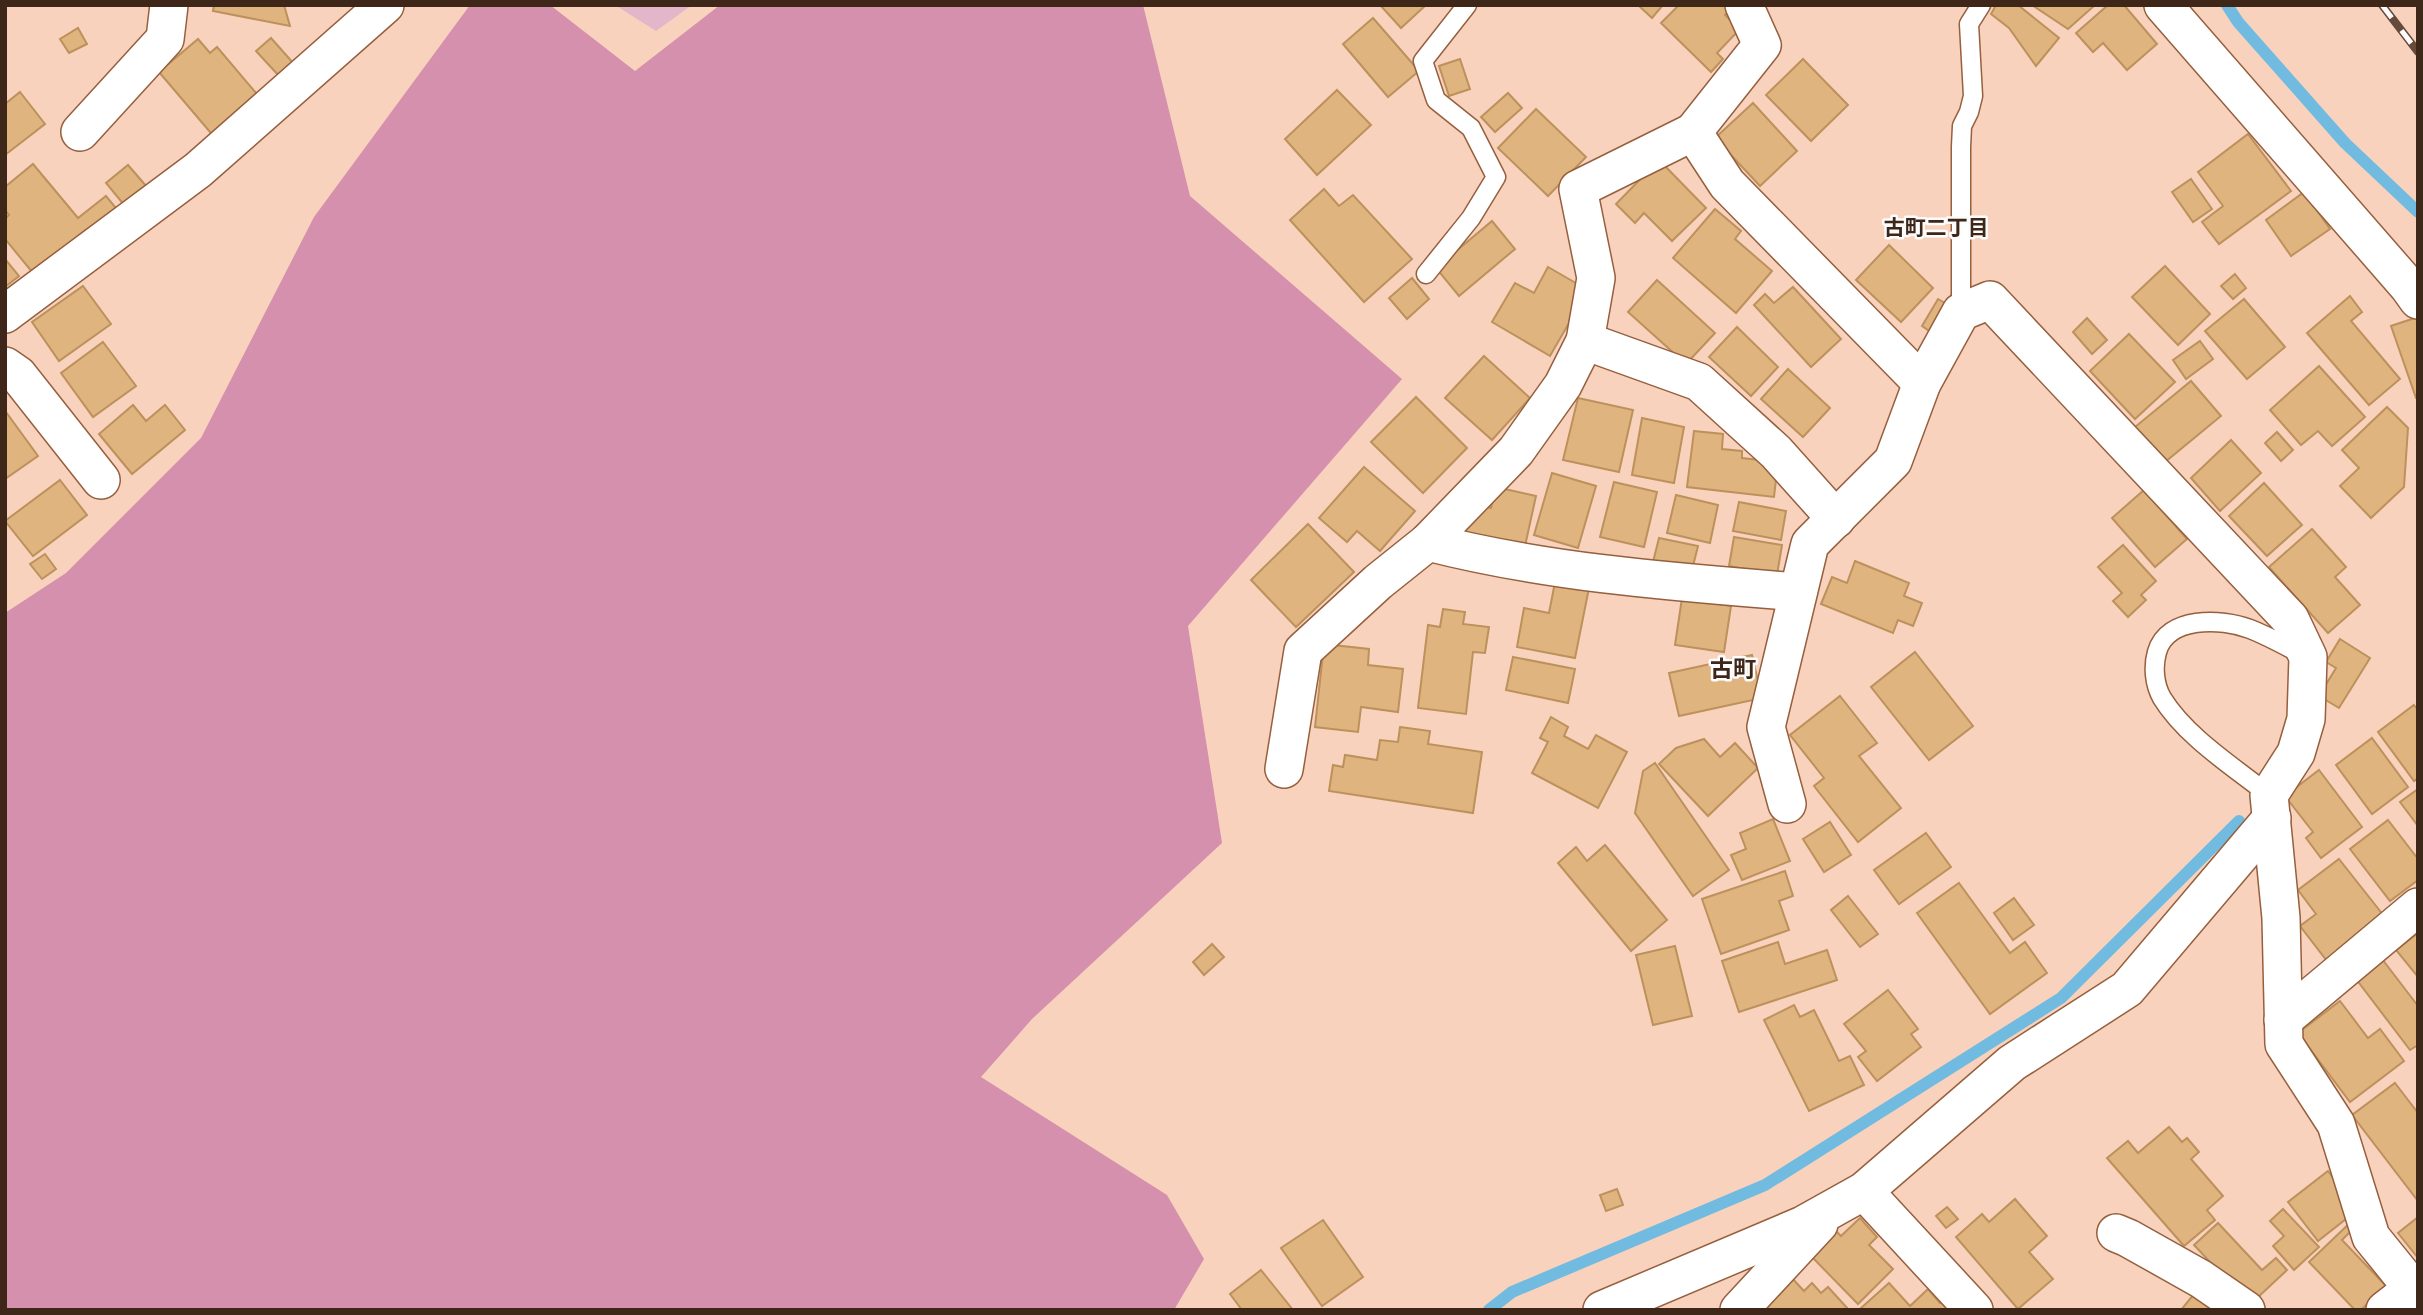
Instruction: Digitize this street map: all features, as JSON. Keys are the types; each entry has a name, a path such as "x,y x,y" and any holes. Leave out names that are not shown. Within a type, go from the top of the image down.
{"street":[{"path":"80,132 166,39 169,5"},
{"path":"5,314 198,170 386,5"},
{"path":"1284,769 1303,651 1378,582 1428,542 1516,451 1563,385 1585,341 1596,278 1578,189 1693,132 1762,45 1744,5"},
{"path":"2163,5 2418,300"},
{"path":"1693,132 1727,184 1922,383"},
{"path":"1739,1310 1849,1199 2012,1062 2127,989 2271,807 2295,753 2306,719 2308,657 2290,619 1990,300 1961,312 1922,383 1893,461 1810,544 1766,727 1787,804"},
{"path":"1585,341 1699,382 1776,452 1836,519"},
{"path":"5,366 18,375 101,480"},
{"path":"1428,542 1506,560 1679,582 1798,592"},
{"path":"2271,807 2281,918 2284,1044 2336,1124 2371,1237 2418,1296"},
{"path":"2283,1020 2418,907"},
{"path":"1602,1310 1803,1225 1849,1199"},
{"path":"1849,1199 1974,1310"},
{"path":"2116,1233 2201,1279 2246,1310"},
{"path":"2385,1310 2403,1296 2418,1296"}],"lane":[{"path":"1426,274 1471,218 1496,177 1471,128 1436,100 1423,61 1467,5"},
{"path":"1961,312 1962,126 1973,96 1969,24 1981,5"},
{"path":"2271,807 2179,723 2160,695 2153,665 2160,640 2177,628 2207,621 2248,628 2308,657"}],"shaded area":[{"path":"470,5 550,5 635,71 720,5 1143,5 1190,196 1402,379 1188,626 1222,843 1032,1019 981,1077 1167,1195 1204,1259 1174,1310 5,1310 5,613 66,573 201,438 314,217"},
{"path":"615,5 692,5 656,31"}],"building":[{"path":"214,5 284,5 290,26 213,11"},
{"path":"1380,5 1426,5 1401,28"},
{"path":"1638,5 1663,5 1652,18"},
{"path":"1679,5 1735,5 1725,15 1740,29 1717,53 1723,59 1711,72 1661,23"},
{"path":"1996,5 2018,5 2059,38 2036,66 2009,28 1991,14"},
{"path":"2032,5 2095,5 2068,29"},
{"path":"2108,5 2124,5 2157,44 2127,70 2103,43 2093,52 2076,33"},
{"path":"1373,18 1419,71 1388,97 1343,44"},
{"path":"78,28 87,44 69,53 60,39"},
{"path":"271,38 294,64 280,77 256,51"},
{"path":"198,39 210,53 217,47 262,100 216,139 159,72"},
{"path":"1460,59 1470,89 1449,96 1439,66"},
{"path":"1803,59 1848,105 1811,141 1766,95"},
{"path":"1337,90 1371,125 1317,175 1285,139"},
{"path":"20,92 45,124 5,155 5,104"},
{"path":"1508,93 1522,108 1495,132 1481,117"},
{"path":"1753,103 1797,151 1760,186 1715,138"},
{"path":"1536,109 1586,157 1548,196 1498,148"},
{"path":"2248,134 2291,191 2219,244 2202,222 2223,206 2198,172"},
{"path":"1659,160 1706,208 1672,241 1644,213 1635,223 1616,204"},
{"path":"33,164 78,218 106,196 120,213 93,235 87,229 33,273 5,239 5,219 9,215 5,210 5,187"},
{"path":"128,165 147,187 125,206 106,183"},
{"path":"2191,179 2212,209 2193,222 2172,192"},
{"path":"1324,189 1339,206 1353,195 1412,259 1364,302 1290,220"},
{"path":"2304,192 2330,229 2291,256 2266,220"},
{"path":"1715,209 1741,231 1735,239 1772,271 1736,313 1673,258"},
{"path":"1492,221 1515,249 1459,296 1436,268"},
{"path":"1889,245 1933,288 1901,322 1856,280"},
{"path":"5,259 19,276 5,287"},
{"path":"2165,266 2210,314 2178,345 2132,297"},
{"path":"1548,267 1588,290 1550,356 1492,322 1515,283 1534,293"},
{"path":"2235,274 2246,288 2233,299 2221,286"},
{"path":"1412,278 1429,299 1407,319 1389,298"},
{"path":"1657,280 1715,333 1686,364 1628,312"},
{"path":"83,286 111,324 59,361 32,322"},
{"path":"1793,287 1841,339 1811,367 1754,305 1765,294 1774,303"},
{"path":"2350,296 2362,312 2351,321 2400,379 2369,405 2307,333"},
{"path":"1938,299 1952,307 1935,335 1922,326"},
{"path":"2244,299 2285,347 2247,379 2205,331"},
{"path":"2418,317 2418,398 2416,398 2391,326"},
{"path":"2087,318 2107,340 2092,354 2073,332"},
{"path":"1737,327 1778,367 1751,396 1709,357"},
{"path":"2129,334 2175,382 2135,419 2090,371"},
{"path":"2200,341 2213,359 2186,379 2173,360"},
{"path":"103,342 136,386 93,417 61,373"},
{"path":"1484,356 1530,398 1492,440 1445,398"},
{"path":"2319,366 2365,417 2332,446 2318,431 2301,445 2270,410"},
{"path":"1788,369 1830,408 1803,437 1761,399"},
{"path":"2191,381 2221,416 2165,462 2135,427"},
{"path":"1416,397 1467,448 1423,493 1371,442"},
{"path":"1578,398 1633,410 1619,472 1563,460"},
{"path":"133,405 146,421 165,405 185,430 132,474 99,434"},
{"path":"2387,407 2408,428 2404,487 2371,518 2340,486 2359,468 2342,450"},
{"path":"5,412 38,456 5,479"},
{"path":"1642,418 1684,427 1674,483 1632,475"},
{"path":"1694,431 1723,434 1722,449 1742,451 1742,458 1778,462 1774,497 1687,487"},
{"path":"2277,432 2293,450 2281,461 2265,443"},
{"path":"2231,440 2261,473 2220,511 2191,478"},
{"path":"1364,467 1415,511 1380,551 1357,531 1347,542 1319,518"},
{"path":"1552,473 1596,486 1578,548 1534,535"},
{"path":"60,480 87,515 33,556 5,521"},
{"path":"1614,482 1657,492 1644,547 1600,537"},
{"path":"2264,483 2302,525 2267,556 2229,516"},
{"path":"1496,487 1536,496 1525,546 1465,532 1471,504 1491,508"},
{"path":"2144,490 2187,539 2155,567 2112,518"},
{"path":"1676,495 1718,505 1710,543 1667,533"},
{"path":"1739,502 1786,511 1781,540 1733,531"},
{"path":"1308,524 1354,572 1296,627 1251,580"},
{"path":"2312,529 2346,567 2335,577 2360,605 2328,633 2269,567"},
{"path":"1734,537 1782,545 1777,575 1729,566"},
{"path":"1659,538 1698,546 1692,570 1653,562"},
{"path":"2123,545 2156,581 2141,595 2146,600 2128,617 2113,601 2122,593 2098,567"},
{"path":"45,554 56,569 42,579 30,564"},
{"path":"1855,561 1909,583 1904,596 1922,603 1913,626 1898,620 1893,633 1821,604 1832,577 1847,583"},
{"path":"1556,577 1590,583 1575,658 1517,647 1524,608 1549,613"},
{"path":"1682,598 1731,606 1724,652 1675,645"},
{"path":"1443,609 1465,612 1463,624 1489,627 1485,653 1473,652 1466,714 1418,708 1428,625 1440,627"},
{"path":"2340,639 2370,658 2339,708 2319,696 2336,668 2326,662"},
{"path":"1324,644 1369,649 1368,665 1403,669 1398,712 1361,707 1358,732 1315,727"},
{"path":"1915,652 1973,726 1929,760 1871,687"},
{"path":"1752,655 1762,698 1679,716 1669,673"},
{"path":"1513,657 1575,669 1568,703 1506,690"},
{"path":"1840,696 1877,743 1859,756 1901,808 1858,842 1814,786 1824,778 1790,735"},
{"path":"2414,705 2418,710 2418,778 2414,781 2378,732"},
{"path":"1551,717 1568,727 1564,736 1588,749 1596,735 1627,752 1598,808 1532,773 1548,742 1540,738"},
{"path":"1400,727 1430,731 1428,744 1482,752 1473,813 1329,791 1333,765 1343,767 1345,755 1377,760 1380,740 1398,742"},
{"path":"2372,738 2408,787 2372,814 2336,765"},
{"path":"1704,739 1720,757 1735,743 1758,768 1708,816 1659,764 1676,748"},
{"path":"1655,763 1729,870 1693,896 1635,813 1643,771"},
{"path":"2319,770 2362,827 2321,858 2306,838 2313,832 2285,796"},
{"path":"2418,789 2418,826 2400,802"},
{"path":"1773,819 1790,861 1742,880 1731,855 1746,849 1740,833"},
{"path":"2388,820 2418,859 2418,880 2390,901 2350,849"},
{"path":"1830,822 1851,855 1824,872 1803,839"},
{"path":"1926,833 1951,867 1899,904 1874,870"},
{"path":"1605,845 1667,920 1631,951 1558,863 1576,847 1587,861"},
{"path":"2339,859 2384,916 2327,961 2300,926 2316,914 2298,890"},
{"path":"1785,871 1793,896 1779,901 1789,930 1721,954 1702,899"},
{"path":"1959,883 2010,953 2025,942 2047,973 1990,1014 1917,913"},
{"path":"1848,896 1878,934 1860,947 1831,910"},
{"path":"2014,898 2034,925 2013,940 1994,913"},
{"path":"2418,933 2418,977 2396,950"},
{"path":"1778,942 1785,964 1827,950 1837,980 1739,1012 1722,961"},
{"path":"1212,944 1224,957 1204,975 1193,962"},
{"path":"1675,946 1692,1016 1653,1025 1636,955"},
{"path":"2379,955 2418,1006 2418,1045 2410,1050 2353,975"},
{"path":"1888,990 1918,1029 1911,1034 1921,1047 1877,1081 1858,1057 1866,1051 1844,1024"},
{"path":"2340,1001 2368,1038 2380,1029 2404,1061 2350,1102 2298,1033"},
{"path":"1794,1005 1800,1017 1814,1010 1839,1061 1850,1056 1864,1085 1809,1111 1764,1020"},
{"path":"2395,1083 2418,1113 2418,1201 2352,1115"},
{"path":"2169,1127 2182,1142 2187,1138 2199,1152 2191,1159 2223,1196 2207,1210 2215,1220 2184,1246 2107,1158 2128,1141 2138,1153"},
{"path":"2328,1171 2349,1199 2351,1215 2318,1241 2288,1202"},
{"path":"1617,1189 1623,1205 1606,1211 1600,1195"},
{"path":"2015,1199 2047,1236 2029,1252 2053,1279 2018,1309 1956,1237 1982,1214 1989,1222"},
{"path":"1947,1207 1958,1219 1946,1228 1936,1216"},
{"path":"2283,1209 2319,1247 2294,1270 2273,1246 2284,1236 2270,1221"},
{"path":"2418,1217 2418,1258 2398,1233"},
{"path":"1860,1218 1877,1237 1869,1245 1893,1269 1858,1304 1810,1255 1835,1230 1841,1236"},
{"path":"2354,1219 2358,1224 2342,1240 2386,1286 2361,1310 2355,1310 2309,1262"},
{"path":"1323,1220 1363,1277 1322,1306 1281,1248"},
{"path":"2218,1223 2262,1270 2276,1258 2287,1270 2255,1300 2244,1298 2194,1245"},
{"path":"1261,1270 1293,1310 1242,1310 1230,1294"},
{"path":"1790,1276 1804,1291 1812,1283 1821,1293 1828,1287 1849,1310 1757,1310"},
{"path":"1889,1283 1910,1306 1928,1289 1940,1303 1945,1298 1962,1310 1861,1308"},
{"path":"2198,1289 2224,1310 2181,1310"}],"waterway":[{"path":"2227,5 2238,22 2345,143 2418,212"},
{"path":"1489,1310 1512,1292 1765,1185 2061,998 2239,821"}],"railway":[{"path":"2382,5 2418,52"}],"district":[{"name":"古町二丁目","path":"1936,228"},
{"name":"古町","path":"1733,669"}]}
